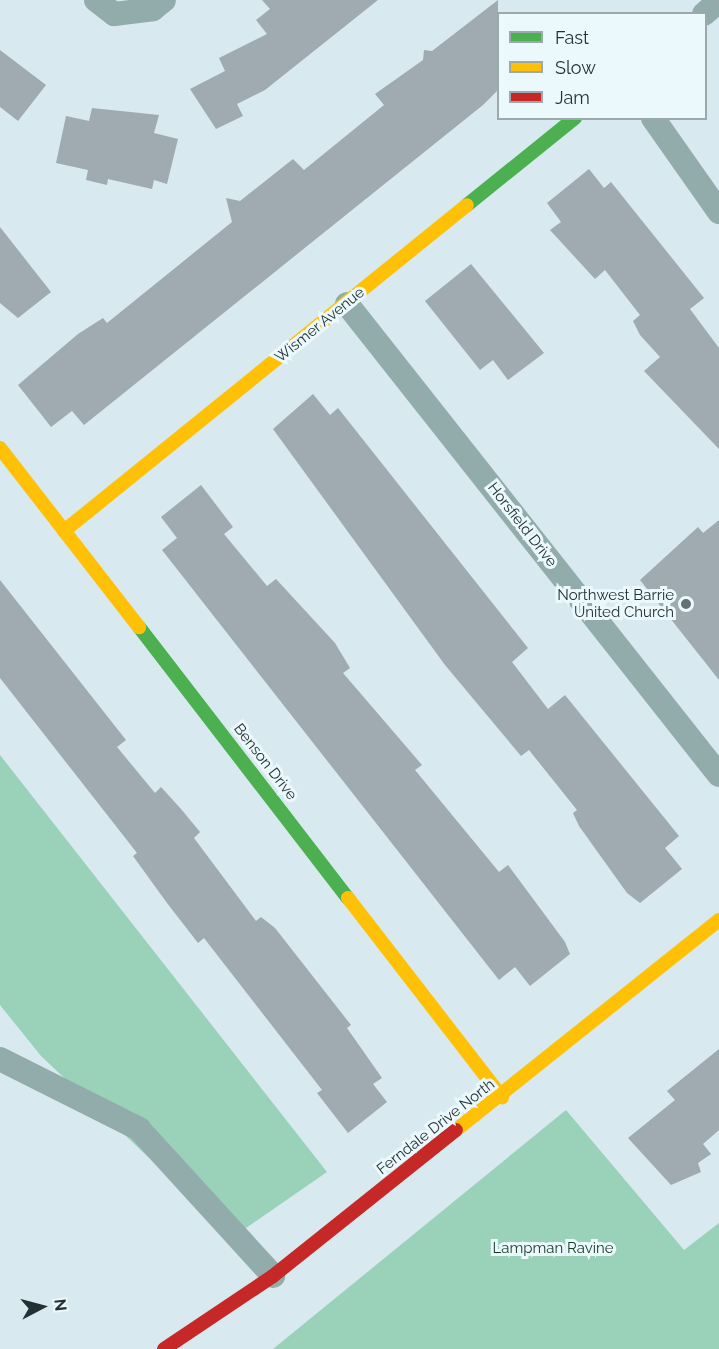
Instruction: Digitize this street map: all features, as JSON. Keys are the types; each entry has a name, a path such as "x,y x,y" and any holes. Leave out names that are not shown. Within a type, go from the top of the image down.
{"street":[{"path":"96,0 114,14 153,9 164,0"},
{"path":"706,12 719,1"},
{"name":"Wismer Avenue","path":"64,531 573,120"},
{"path":"654,120 719,212"},
{"name":"Horsfield Drive","path":"347,304 719,775"},
{"name":"Benson Drive","path":"0,448 502,1097"},
{"name":"Ferndale Drive North","path":"164,1349 273,1276 502,1097 719,920"},
{"path":"0,1059 140,1129 273,1276"}],"green space":[{"path":"0,755 327,1172 233,1237 41,1056 0,1005"},
{"name":"Lampman Ravine","path":"566,1110 684,1250 719,1223 719,1349 273,1349"}],"building":[{"path":"262,0 378,0 265,90 237,104 243,116 216,129 190,89 225,71 219,58 267,34 256,20 270,9"},
{"path":"498,0 497,91 483,105 84,425 72,411 51,427 18,385 78,334 103,318 107,323 232,222 226,198 240,201 293,159 304,170 384,105 375,94 423,60 424,50 432,51"},
{"path":"0,50 46,85 18,121 0,107"},
{"path":"92,108 159,115 154,133 178,139 167,184 154,180 152,189 108,179 107,185 86,180 88,170 56,163 66,116 89,121"},
{"path":"589,169 604,188 611,182 704,298 690,309 719,348 719,449 644,371 660,357 640,335 633,321 640,315 605,270 595,279 550,230 561,222 547,203"},
{"path":"0,227 51,292 18,318 0,303"},
{"path":"471,264 544,353 508,380 493,360 480,370 425,301"},
{"path":"313,394 330,415 338,408 528,648 512,662 548,709 565,695 679,836 665,848 682,869 640,903 627,893 579,826 573,813 577,810 529,750 521,756 445,665 273,429"},
{"path":"201,485 233,527 224,534 267,586 276,579 335,643 350,668 343,673 422,765 415,770 499,872 508,865 565,942 570,954 530,986 515,967 499,980 162,550 177,538 161,517"},
{"name":"Northwest Barrie United Church","path":"719,520 719,680 640,580 698,527 703,533"},
{"path":"0,580 126,740 117,747 155,793 161,787 181,809 200,832 194,838 256,921 261,917 275,928 351,1025 347,1028 382,1078 373,1084 387,1102 348,1133 317,1093 322,1090 204,938 198,943 133,856 137,853 0,678"},
{"path":"719,1049 719,1130 703,1144 711,1154 698,1163 701,1172 671,1185 628,1138 675,1100 667,1091"}],"traffic: fast":[{"path":"467,205 573,120"},
{"path":"139,627 348,898"}],"traffic: slow":[{"path":"64,531 467,205"},
{"path":"0,448 139,627"},
{"path":"348,898 502,1097"},
{"path":"456,1130 719,920"}],"traffic: jam":[{"path":"164,1349 273,1276 456,1130"}],"place":[{"name":"Northwest Barrie United Church","path":"686,604"}]}
